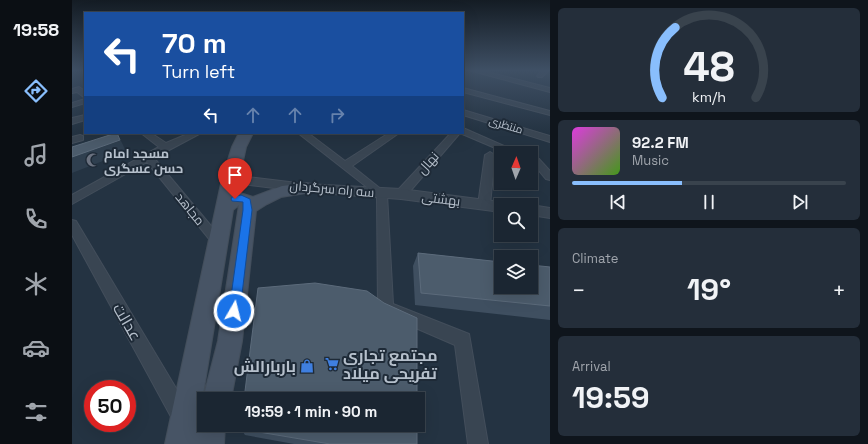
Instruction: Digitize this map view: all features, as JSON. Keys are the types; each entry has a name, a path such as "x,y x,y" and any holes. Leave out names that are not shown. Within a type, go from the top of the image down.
{"main road":[{"path":"219,392 230,341 236,209 230,179 239,147 246,134"},
{"path":"180,444 218,242 236,209 256,202 271,194 285,190 306,188"},
{"path":"209,444 210,432"}],"street":[{"path":"470,92 550,113"},
{"path":"72,105 82,94"},
{"name":"منتظری","path":"464,112 550,139"},
{"path":"72,121 84,117"},
{"path":"464,132 498,146"},
{"path":"146,134 165,147"},
{"path":"72,200 165,147 194,134"},
{"name":"سه راه سرگردان","path":"303,134 346,165 382,194"},
{"path":"346,165 393,134"},
{"name":"نهال","path":"400,194 455,134"},
{"path":"484,205 490,155"},
{"name":"مجاهد","path":"148,157 218,242"},
{"path":"538,162 550,166"},
{"path":"538,166 550,177"},
{"name":"سه راه سرگردان","path":"230,179 306,188 382,194"},
{"path":"382,194 386,308 463,340 478,444"},
{"name":"بهشتی","path":"382,194 400,194 494,206"},
{"path":"538,211 550,213"},
{"name":"عدالت","path":"72,224 184,420"}],"building":[{"path":"114,134 117,134 120,140 72,157 72,147"},
{"path":"418,253 494,261 494,294 538,294 538,266 550,267 550,306 421,293"},
{"name":"مجتمع تجاری تفریحی میلاد","path":"315,283 367,291 384,303 417,318 417,392 245,392 258,288"},
{"path":"259,432 417,432 417,444 330,444"}],"place":[{"name":"مسجد امام حسن عسگری","path":"93,160"},
{"name":"مجتمع تجاری تفریحی میلاد","path":"332,364"},
{"name":"باربارالش","path":"307,366"}],"route":[{"path":"234,311 248,210 247,201 245,199 235,199"}]}
